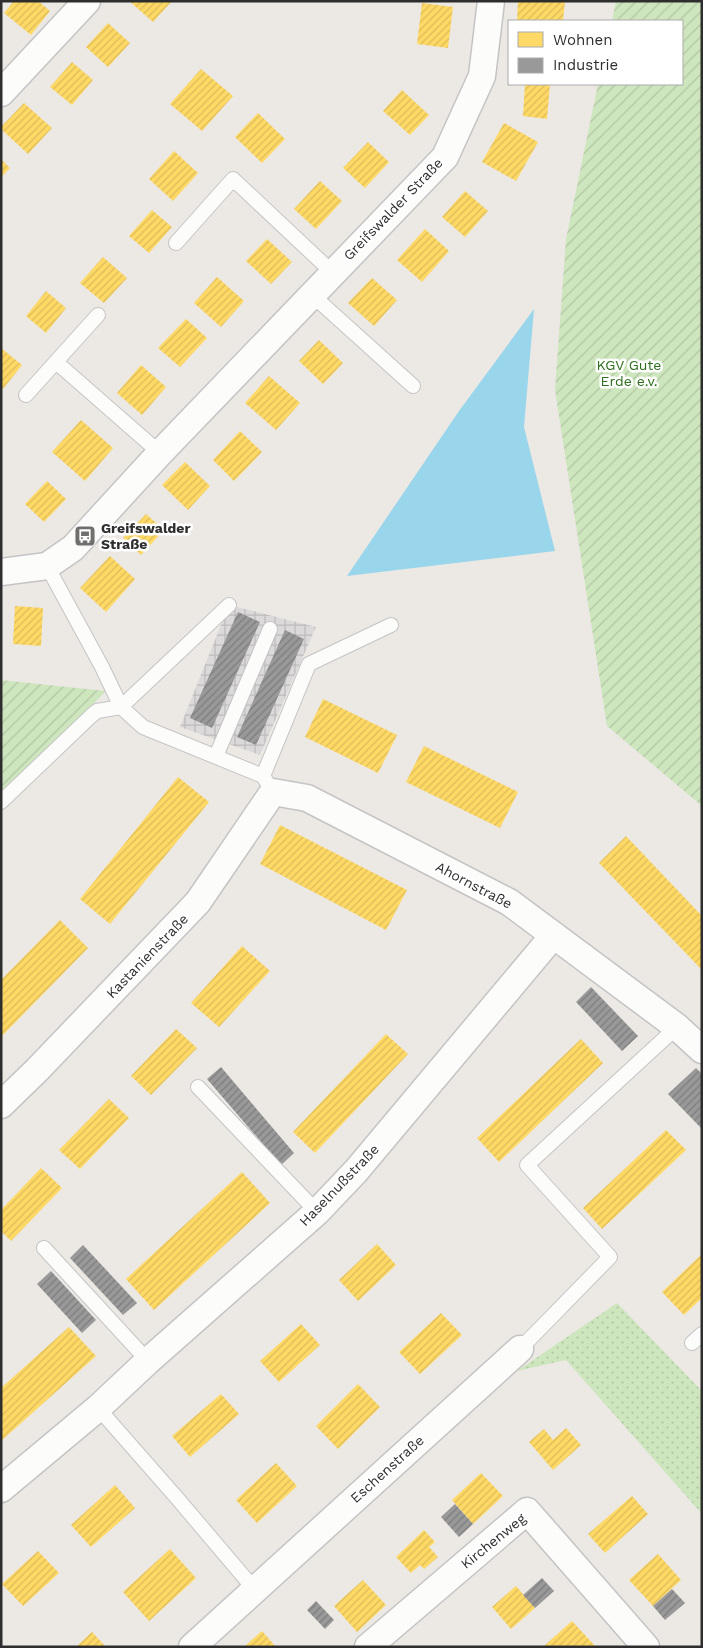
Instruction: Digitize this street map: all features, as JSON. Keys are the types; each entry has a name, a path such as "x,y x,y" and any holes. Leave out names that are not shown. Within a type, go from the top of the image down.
{"street":[{"path":"1,93 87,1"},
{"name":"Greifswalder Straße","path":"1,572 47,566 73,548 311,294 445,157 482,76 491,1"},
{"name":"Ahornstraße","path":"268,784 307,798 509,902 677,1027 702,1050"},
{"name":"Kastanienstraße","path":"1,1105 198,902 268,784"},
{"name":"Haselnußstraße","path":"1,1489 98,1408 148,1361 317,1212 356,1171 553,936"},
{"name":"Eschenstraße","path":"192,1647 520,1349"},
{"name":"Kirchenweg","path":"368,1647 527,1511 646,1647"}],"lane":[{"name":"Greifswalder Straße","path":"176,242 233,179 332,272"},
{"path":"311,294 413,386"},
{"path":"26,395 98,315"},
{"path":"56,362 160,453"},
{"path":"47,566 121,706 143,727 216,756 268,784 309,664 391,625"},
{"path":"1,802 90,716 97,711 121,706 230,605"},
{"path":"216,756 270,629"},
{"path":"520,1349 610,1257 527,1165 677,1027"},
{"path":"198,1087 317,1212"},
{"path":"44,1248 148,1361"},
{"path":"98,1408 178,1498 255,1590"}],"shaded area":[{"path":"229,605 316,627 260,755 180,727"}],"green space":[{"name":"KGV Gute Erde e.v.","path":"616,1 702,1 702,806 607,726 555,390 566,239 598,85 683,85 683,20 612,20"},
{"path":"1,680 106,691 1,798"},
{"path":"617,1303 702,1391 702,1514 566,1360 517,1371"}],"water":[{"path":"534,309 524,427 555,551 347,576 459,411"}],"building: Wohnen":[{"path":"14,1 38,1 50,11 31,35 4,13"},
{"path":"129,1 172,1 153,22"},
{"path":"518,1 565,1 563,20 517,20"},
{"path":"422,3 453,7 448,48 417,44"},
{"path":"108,23 130,43 108,67 86,47"},
{"path":"72,62 93,80 72,105 50,87"},
{"path":"201,69 233,96 202,131 170,104"},
{"path":"525,85 550,85 547,119 523,116"},
{"path":"402,90 429,115 410,135 383,111"},
{"path":"24,103 52,128 28,154 1,129"},
{"path":"258,113 285,139 262,163 235,137"},
{"path":"504,123 538,142 516,181 482,162"},
{"path":"368,142 389,162 365,188 343,168"},
{"path":"174,151 198,173 173,201 149,179"},
{"path":"1,159 10,168 1,177"},
{"path":"320,181 342,201 316,229 294,209"},
{"path":"465,191 488,211 465,237 442,217"},
{"path":"152,210 172,227 149,253 129,236"},
{"path":"425,229 449,251 422,282 397,260"},
{"path":"267,239 292,262 271,284 246,261"},
{"path":"103,257 127,278 104,303 80,283"},
{"path":"217,277 244,301 221,327 194,303"},
{"path":"372,278 397,300 374,326 348,303"},
{"path":"46,291 66,308 46,333 26,316"},
{"path":"186,319 207,338 180,367 158,348"},
{"path":"319,340 343,363 323,384 299,361"},
{"path":"1,348 22,365 3,389 1,387"},
{"path":"141,365 166,387 142,415 117,393"},
{"path":"269,376 300,403 276,430 245,403"},
{"path":"81,420 113,448 85,481 52,452"},
{"path":"240,431 262,452 234,481 213,460"},
{"path":"185,462 210,486 188,510 162,485"},
{"path":"47,481 66,499 44,522 25,504"},
{"path":"146,514 164,530 141,555 123,538"},
{"path":"110,556 135,579 106,612 80,588"},
{"path":"15,606 43,608 41,646 13,644"},
{"path":"323,699 397,735 378,773 305,737"},
{"path":"424,746 518,792 500,828 406,782"},
{"path":"178,777 209,802 110,924 80,899"},
{"path":"280,825 407,890 386,930 260,864"},
{"path":"626,836 702,916 702,970 599,863"},
{"path":"60,920 88,948 1,1037 1,980"},
{"path":"242,946 270,971 219,1027 191,1003"},
{"path":"176,1029 197,1048 151,1095 131,1076"},
{"path":"386,1034 408,1054 315,1153 293,1132"},
{"path":"581,1039 603,1063 499,1162 477,1138"},
{"path":"109,1099 129,1118 80,1169 59,1150"},
{"path":"666,1130 686,1150 602,1229 583,1208"},
{"path":"41,1168 62,1188 11,1241 1,1231 1,1210"},
{"path":"242,1172 270,1203 154,1310 126,1279"},
{"path":"377,1244 396,1265 358,1301 339,1280"},
{"path":"702,1254 702,1298 684,1315 662,1292"},
{"path":"441,1313 462,1335 420,1374 399,1352"},
{"path":"301,1324 320,1345 279,1382 260,1361"},
{"path":"69,1327 96,1356 1,1441 1,1388"},
{"path":"358,1384 380,1407 338,1449 316,1426"},
{"path":"221,1394 239,1414 190,1457 172,1436"},
{"path":"566,1428 581,1445 553,1470 529,1442 544,1429 553,1440"},
{"path":"276,1463 297,1486 257,1523 236,1500"},
{"path":"481,1473 503,1496 473,1524 452,1500"},
{"path":"115,1485 135,1508 91,1547 71,1525"},
{"path":"632,1496 648,1514 605,1553 588,1534"},
{"path":"424,1530 435,1542 429,1547 438,1557 424,1569 420,1565 411,1573 396,1557"},
{"path":"170,1549 196,1578 149,1621 123,1592"},
{"path":"38,1551 59,1573 23,1606 2,1584"},
{"path":"658,1554 681,1580 653,1606 629,1580"},
{"path":"363,1580 386,1605 357,1632 334,1606"},
{"path":"516,1586 535,1608 511,1629 492,1607"},
{"path":"572,1621 596,1647 543,1647"},
{"path":"262,1631 276,1647 244,1647"},
{"path":"92,1632 106,1647 76,1647"}],"building: Industrie":[{"path":"238,612 260,622 212,728 190,718"},
{"path":"285,630 304,639 256,745 237,737"},
{"path":"591,987 638,1036 622,1051 576,1002"},
{"path":"221,1067 294,1153 281,1165 207,1079"},
{"path":"696,1068 702,1074 702,1129 668,1094"},
{"path":"83,1245 137,1303 123,1315 70,1258"},
{"path":"51,1271 96,1320 82,1333 37,1284"},
{"path":"455,1504 473,1524 459,1537 441,1517"},
{"path":"542,1578 554,1591 535,1608 523,1595"},
{"path":"672,1589 685,1603 665,1620 653,1606"},
{"path":"316,1601 334,1620 325,1629 307,1610"}],"place":[{"name":"Greifswalder Straße","path":"85,536"}]}
